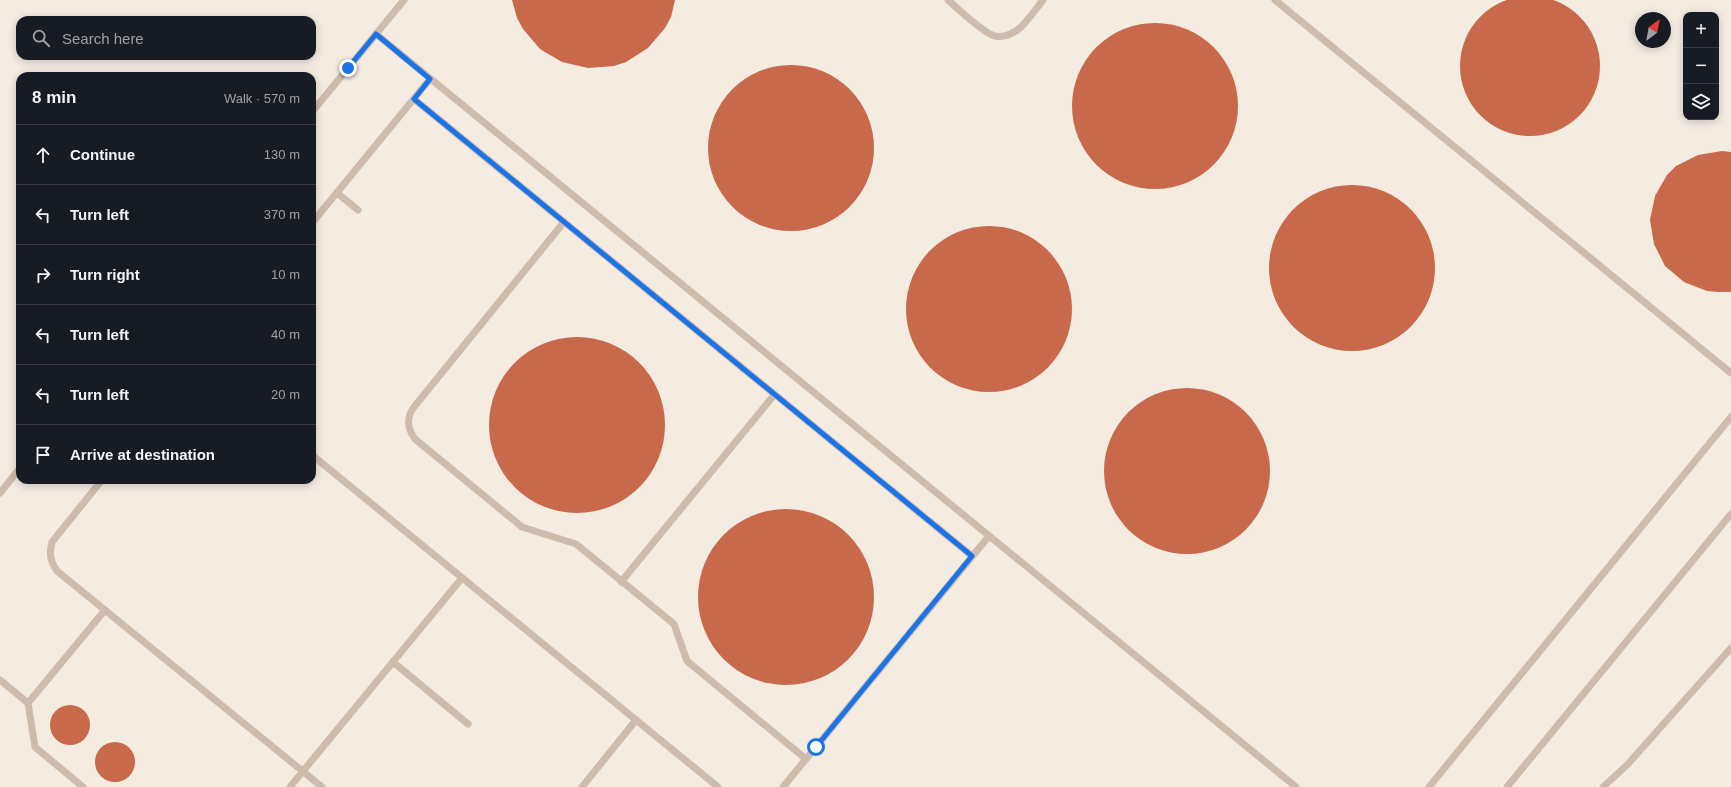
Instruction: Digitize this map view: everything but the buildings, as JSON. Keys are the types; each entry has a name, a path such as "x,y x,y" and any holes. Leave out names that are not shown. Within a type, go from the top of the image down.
{"lane":[{"path":"316,107 404,0"},
{"path":"948,0 985,31 995,36 1005,36 1022,26 1043,0"},
{"path":"1275,0 1731,373"},
{"path":"376,34 1296,787"},
{"path":"316,218 430,79"},
{"path":"414,99 972,556"},
{"path":"337,193 358,210"},
{"path":"564,222 414,407 408,417 409,429 415,439 522,527 576,544 674,624 687,661 806,759"},
{"path":"621,582 774,395"},
{"path":"1429,787 1731,417"},
{"path":"316,458 718,787"},
{"path":"0,493 16,473"},
{"path":"99,484 52,542 50,554 51,560 57,570 322,787"},
{"path":"1507,787 1731,514"},
{"path":"783,787 989,536"},
{"path":"290,787 462,578"},
{"path":"28,703 105,610"},
{"path":"1603,787 1627,765 1731,648"},
{"path":"393,662 468,724"},
{"path":"0,680 28,703 35,747 83,787"},
{"path":"582,787 636,720"}],"route":[{"path":"348,68 376,34 430,79 414,99 972,556 816,747"}]}
